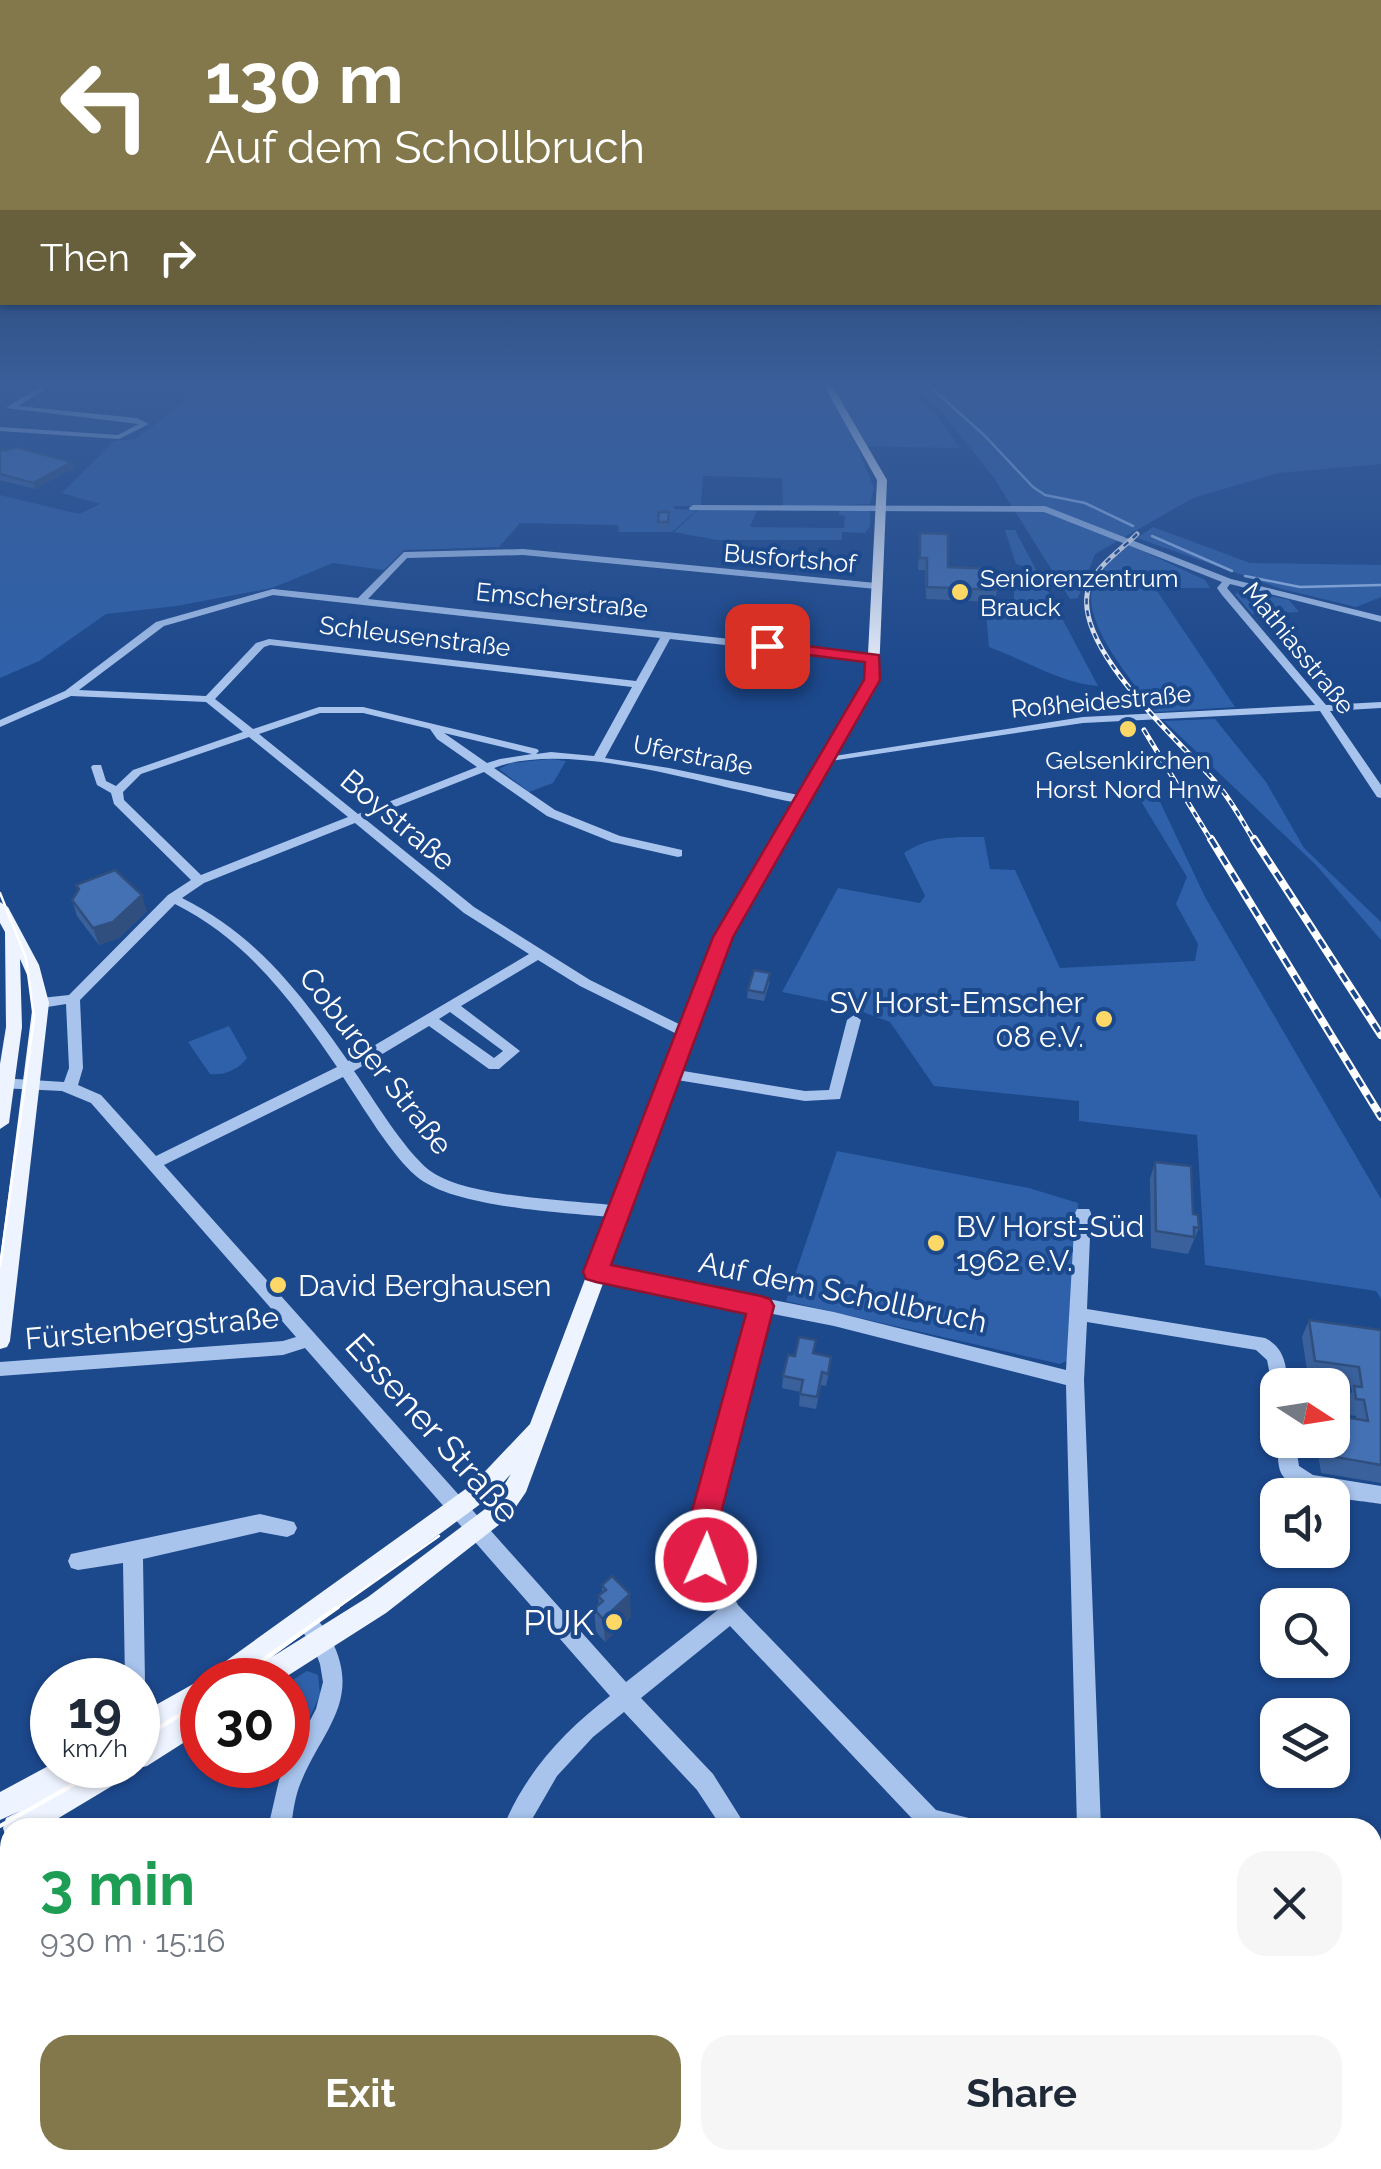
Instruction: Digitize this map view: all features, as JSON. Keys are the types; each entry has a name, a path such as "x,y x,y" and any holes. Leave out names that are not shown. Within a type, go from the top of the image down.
{"main road":[{"path":"295,1658 377,1605 476,1530 501,1510 518,1486 721,943 866,694 874,658 882,483"},
{"path":"0,907 11,934 29,957 40,986 41,1003 0,1341"},
{"path":"0,1123 11,934"},
{"path":"252,1658 482,1490 539,1426"},
{"path":"0,1796 30,1783"},
{"path":"0,1808 34,1788"},
{"path":"33,1818 85,1788"}],"street":[{"path":"692,508 883,506 1053,511 1249,587 1381,619"},
{"name":"Busfortshof","path":"362,600 404,555 467,551 523,552 876,586"},
{"name":"Mathiasstraße","path":"1228,580 1222,588 1224,593 1323,708 1381,794"},
{"name":"Emscherstraße","path":"0,724 69,692 160,624 273,592 874,658"},
{"name":"Uferstraße","path":"667,634 598,760 669,770 803,800"},
{"name":"Schleusenstraße","path":"209,699 260,645 269,642 639,685"},
{"path":"69,692 209,699"},
{"name":"Boystraße","path":"209,699 446,892 584,983 686,1033"},
{"name":"Roßheidestraße","path":"828,760 1083,720 1381,705"},
{"path":"118,792 137,772 300,713 343,708 551,755 598,760"},
{"path":"434,727 440,737 551,813 582,828 678,853"},
{"path":"41,1003 73,999 173,898 200,880 486,768 524,756 551,755"},
{"path":"98,767 101,783 118,792 123,806 200,880"},
{"name":"Coburger Straße","path":"173,898 228,930 256,954 421,1173 458,1190 619,1212"},
{"path":"154,1164 344,1070 536,954"},
{"path":"1,1083 70,1086 76,1068 73,999"},
{"path":"429,1019 494,1065 512,1051 451,1006"},
{"path":"671,1074 805,1096 835,1095 854,1020"},
{"name":"Essener Straße","path":"70,1086 96,1100 154,1164 476,1530 705,1782 729,1818"},
{"path":"1083,1213 1075,1380 1089,1818"},
{"name":"Auf dem Schollbruch","path":"596,1272 881,1330 1075,1380"},
{"path":"761,1306 702,1529 711,1575 731,1612 924,1818"},
{"path":"1077,1314 1259,1342 1270,1346 1278,1368"},
{"name":"Fürstenbergstraße","path":"0,1370 282,1348 308,1340"},
{"path":"1288,1458 1290,1472 1308,1483 1381,1495"},
{"path":"78,1561 260,1522 286,1528"},
{"path":"133,1552 135,1658"},
{"path":"520,1818 549,1768 585,1729 731,1612"},
{"path":"282,1818 292,1776 333,1702 332,1661 323,1640 306,1620"}],"shaded area":[{"path":"72,483 703,483 701,506 674,506 697,510 672,532 619,532 618,525 520,523 499,547 404,550 384,570 333,563 272,588 106,614 39,661 0,678 0,495 79,514 100,504 62,493"},
{"path":"782,483 872,483 874,488 870,504 783,507"},
{"path":"997,483 1243,483 1193,498 1095,554 1078,598 1070,599"},
{"path":"699,509 757,510 750,527 844,528 845,516 839,515 839,509 870,509 870,526 865,533 842,532 842,540 717,540 674,532"},
{"path":"1153,527 1250,563 1381,565 1381,597 1356,607 1282,589 1137,538"},
{"path":"1005,530 1015,530 1098,686 1056,676 989,647 986,611 1014,611 1014,589 1034,587 1027,567 1016,564"},
{"path":"1128,544 1205,580 1210,588 1155,588 1235,707 1155,712 1121,667 1099,630 1091,595 1099,575"},
{"path":"1244,590 1289,600 1299,612 1252,614 1235,594"},
{"path":"1215,719 1266,782 1304,848 1381,922 1381,940 1316,865 1164,721"},
{"path":"566,761 553,783 529,792 499,769 511,763"},
{"path":"1153,787 1205,897 1381,1199 1381,1299 1376,1291 1205,1265 1197,1135 1079,1121 1079,1101 934,1086 890,1022 841,1004 782,992 838,888 920,903 925,896 904,853 932,840 952,838 984,837 990,869 1015,870 1060,968 1195,961 1198,944 1176,904 1187,877 1133,788"},
{"path":"229,1026 247,1058 231,1071 210,1074 188,1042"},
{"name":"BV Horst-Süd 1962 e.V.","path":"837,1151 1029,1188 1078,1203 1069,1360 1060,1364 786,1301"},
{"path":"310,1672 318,1675 320,1695 310,1717"}],"building":[{"path":"659,512 669,512 668,522 658,522"},
{"path":"920,533 948,534 948,567 995,569 997,590 927,587 927,558 920,558"},
{"path":"115,870 142,895 113,922 93,928 72,900 79,889 76,885"},
{"path":"754,970 770,973 764,993 748,990"},
{"path":"1155,1162 1191,1166 1193,1214 1198,1215 1199,1228 1194,1227 1194,1237 1156,1231"},
{"path":"1309,1320 1381,1330 1381,1465 1341,1458 1350,1458 1350,1418 1368,1421 1364,1400 1356,1399 1354,1386 1362,1387 1359,1367 1315,1361"},
{"path":"799,1337 816,1340 813,1353 831,1357 828,1374 822,1372 817,1397 800,1394 803,1380 783,1376 788,1355 795,1356"},
{"path":"612,1576 630,1594 603,1619 594,1609 603,1601 598,1596 606,1590 602,1585"}],"waterway":[{"path":"1029,483 1045,495 1085,503 1133,526"},
{"path":"1152,536 1232,571"},
{"path":"1245,576 1300,587 1381,585"}],"tram line":[{"path":"0,893 26,958 34,1018 0,1266"},
{"path":"334,1610 439,1536"},
{"path":"266,1658 338,1607"},
{"path":"160,1727 180,1715"},
{"path":"14,1818 67,1788"}],"railway":[{"path":"1137,534 1104,564 1090,584 1087,608 1095,634 1131,691 1222,791 1255,842"},
{"path":"1144,730 1212,842"},
{"path":"1211,839 1381,1117"},
{"path":"1254,839 1381,1035"}],"place":[{"name":"Seniorenzentrum Brauck","path":"960,592"},
{"name":"Gelsenkirchen Horst Nord Hnw","path":"1128,729"},
{"name":"SV Horst-Emscher 08 e.V.","path":"1104,1019"},
{"name":"BV Horst-Süd 1962 e.V.","path":"936,1243"},
{"name":"David Berghausen","path":"278,1285"},
{"name":"PUK","path":"614,1622"}],"route":[{"path":"706,1560 702,1529 761,1306 596,1272 723,937 872,680 874,658 767,646"}]}
